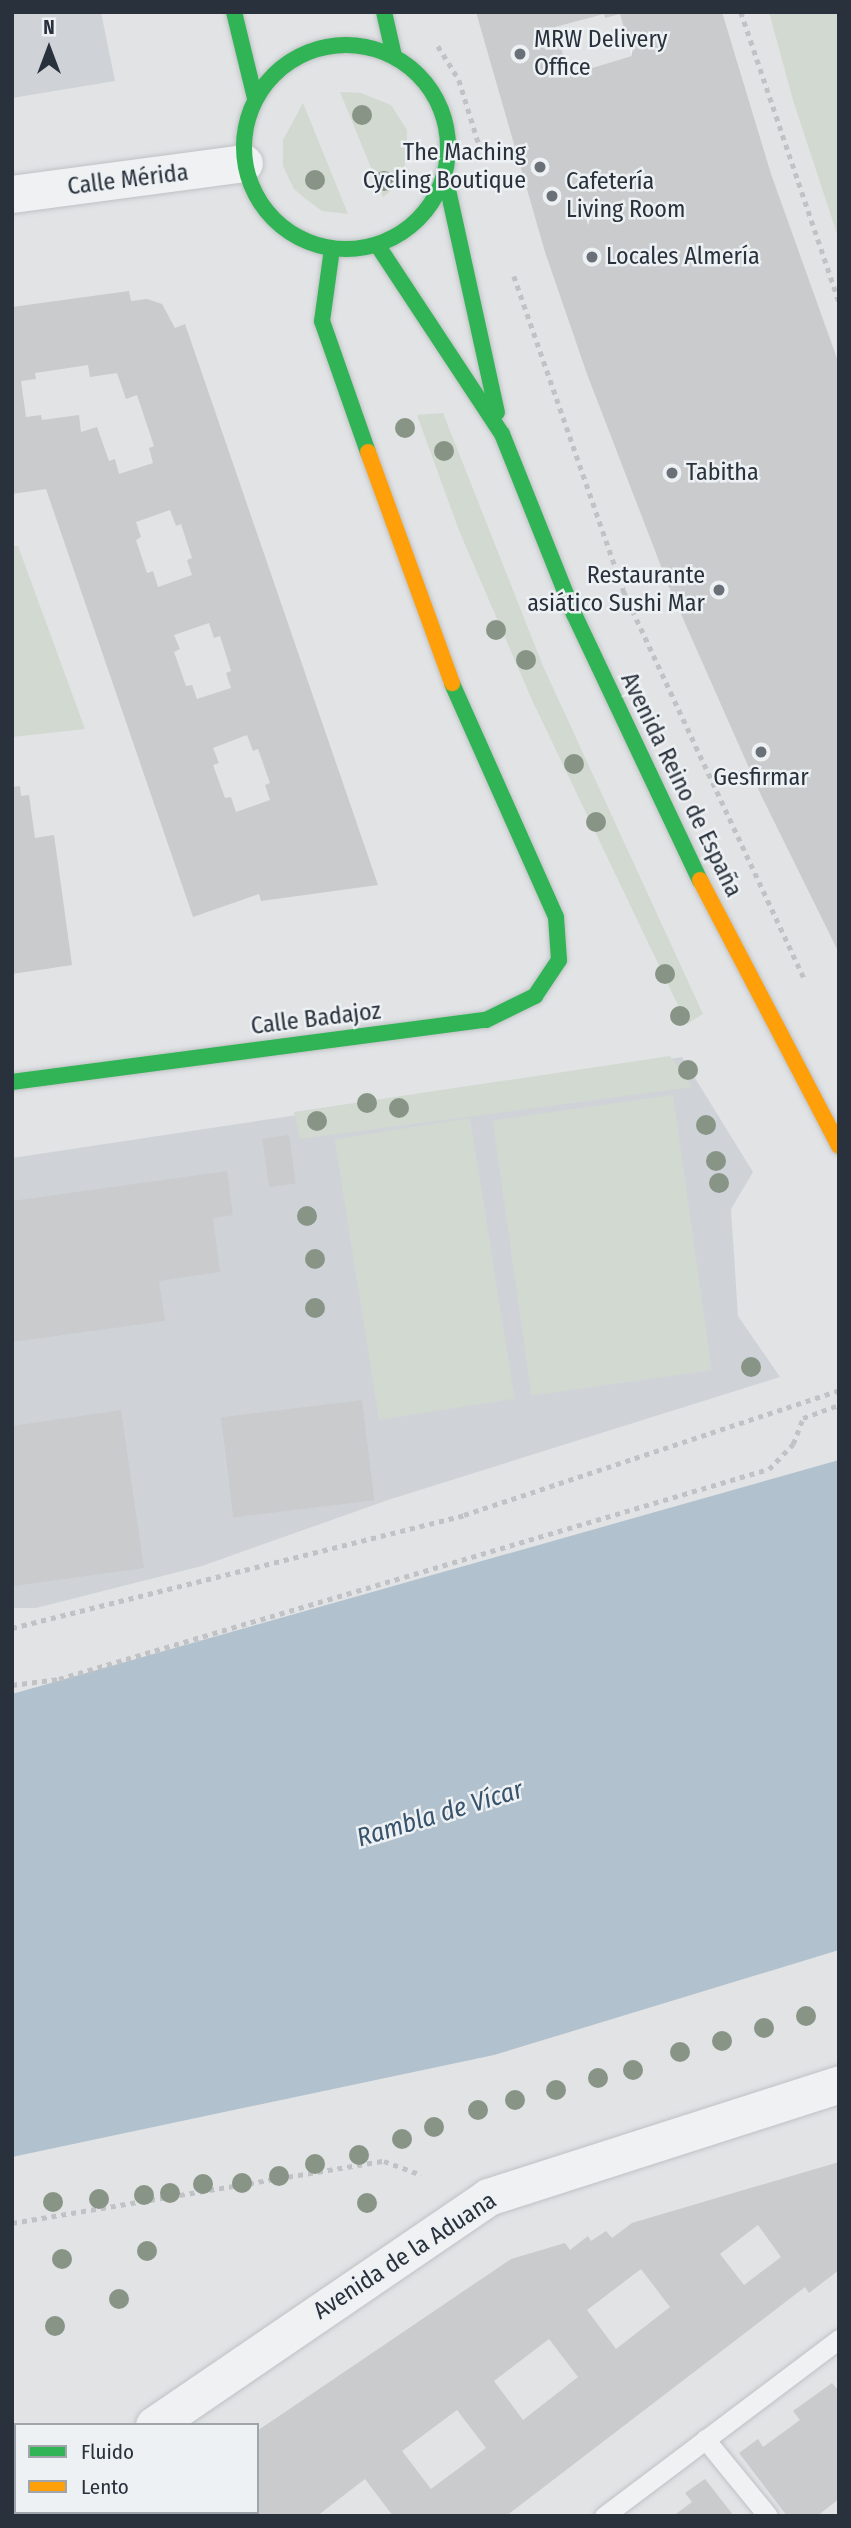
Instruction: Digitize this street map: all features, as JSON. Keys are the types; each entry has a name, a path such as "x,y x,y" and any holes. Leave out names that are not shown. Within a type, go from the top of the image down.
{"street":[{"path":"234,12 255,98"},
{"path":"384,12 394,56"},
{"path":"354,44 394,56 420,75 441,106 449,141 445,176 430,208 409,229 378,246 332,249 299,239 271,219 252,190 244,163 247,118 255,98 283,66 318,48 354,44"},
{"name":"Calle Mérida","path":"12,194 244,163"},
{"name":"Avenida Reino de España","path":"445,176 502,435 573,614 673,827 839,1146"},
{"name":"Avenida Reino de España","path":"378,246 502,435"},
{"name":"Calle Badajoz","path":"12,1082 486,1020 535,996 559,960 556,918 436,648 322,321 332,249"},
{"name":"Avenida de la Aduana","path":"157,2423 488,2197 839,2084"}],"lane":[{"path":"604,2516 839,2339"},
{"path":"705,2440 768,2516"}],"path":[{"path":"741,12 839,301"},
{"path":"432,36 459,80 482,154"},
{"path":"511,267 624,592 810,989"},
{"path":"12,1628 464,1515 839,1390"},
{"path":"12,1685 59,1679 769,1469 793,1444 803,1418 839,1405"},
{"path":"12,2223 384,2161 422,2175"}],"shaded area":[{"path":"12,12 101,12 115,81 12,98"},
{"path":"769,12 839,12 839,240 793,100"},
{"path":"340,92 361,93 391,105 407,130 406,161 397,186 383,197"},
{"path":"303,103 348,214 322,211 307,200 294,189 283,166 283,140"},
{"path":"443,413 543,666 703,1014 687,1024 532,700 460,533 417,415"},
{"path":"12,546 18,546 85,729 12,737"},
{"path":"670,1056 692,1087 300,1139 294,1112"},
{"path":"682,1057 753,1172 731,1209 738,1316 780,1377 388,1500 202,1566 36,1608 12,1608 12,1158"},
{"path":"673,1095 712,1370 531,1396 493,1120"},
{"path":"470,1118 514,1399 379,1420 335,1139"}],"water":[{"name":"Rambla de Vícar","path":"839,1460 839,1950 494,2055 12,2157 12,1694"}],"building":[{"path":"476,12 722,12 771,174 839,364 839,953 761,795 669,587 587,374 545,252","holes":["604,14 605,18 620,14 632,56 569,75 555,27"]},
{"path":"129,291 131,301 147,299 162,304 175,328 185,324 378,885 261,901 259,894 193,917 46,489 12,494 12,307","holes":["88,365 90,377 117,373 126,399 137,395 154,446 149,448 153,463 119,474 115,459 109,461 97,427 81,432 79,415 42,420 41,415 26,417 21,381 36,379 35,373","170,510 176,526 181,524 192,558 187,560 192,575 158,587 153,571 147,573 136,540 141,537 136,522","209,623 214,638 220,636 231,671 226,673 231,688 197,699 192,685 186,686 174,652 180,649 174,635","247,735 253,751 258,749 270,783 265,785 270,800 236,812 231,797 225,798 213,765 219,763 213,748"]},
{"path":"20,786 21,796 29,795 35,838 54,835 72,965 12,974 12,787"},
{"path":"289,1135 296,1184 269,1187 262,1139"},
{"path":"227,1171 233,1215 213,1218 220,1272 159,1281 165,1321 12,1342 12,1201"},
{"path":"362,1400 374,1500 233,1518 221,1417"},
{"path":"121,1410 144,1568 14,1586 12,1426"},
{"path":"839,2162 839,2270 809,2293 805,2287 506,2516 393,2516 365,2479 317,2516 133,2516 259,2514 259,2430 511,2259 565,2243 570,2250 588,2236 591,2241 606,2231 612,2238 632,2223","holes":["758,2225 781,2257 744,2285 720,2254","641,2269 670,2307 616,2349 587,2310","549,2339 578,2377 523,2420 494,2381","457,2410 486,2448 431,2489 402,2451"]},
{"path":"832,2383 839,2391 839,2499 817,2516 787,2516 739,2453 758,2439 763,2447 800,2420 793,2411"},
{"path":"705,2479 734,2516 673,2516 692,2502 685,2493"}],"traffic: fast":[{"path":"234,12 255,98"},
{"path":"384,12 394,56"},
{"path":"346,45 385,53 403,62 418,75 431,90 440,108 448,147 440,186 431,204 418,219 403,232 385,241 346,249 307,241 289,232 274,219 261,204 252,186 244,147 252,108 261,90 274,75 289,62 307,53 346,45"},
{"path":"445,176 497,412"},
{"path":"378,246 502,434 574,614 700,880"},
{"path":"332,249 322,321 368,452"},
{"path":"12,1082 486,1020 535,996 559,960 556,917 452,683"}],"traffic: slow":[{"path":"368,452 452,683"},
{"path":"700,880 839,1146"}],"place":[{"name":"MRW Delivery Office","path":"520,54"},
{"name":"The Maching Cycling Boutique","path":"540,167"},
{"name":"Cafetería Living Room","path":"552,196"},
{"name":"Locales Almería","path":"592,257"},
{"name":"Tabitha","path":"672,473"},
{"name":"Restaurante asiático Sushi Mar","path":"719,590"},
{"name":"Gesfirmar","path":"761,752"}]}
